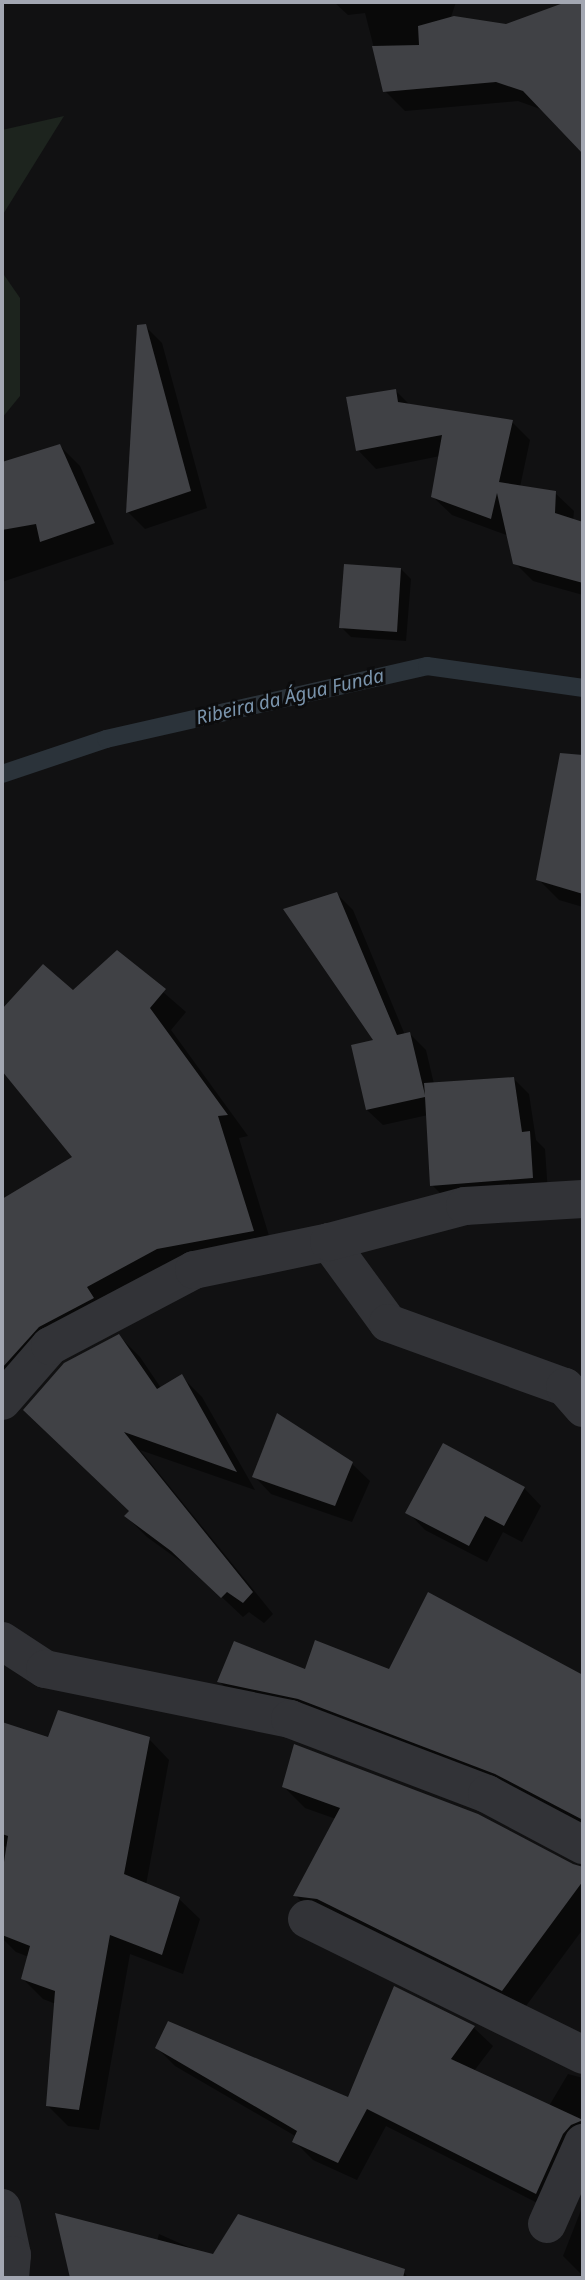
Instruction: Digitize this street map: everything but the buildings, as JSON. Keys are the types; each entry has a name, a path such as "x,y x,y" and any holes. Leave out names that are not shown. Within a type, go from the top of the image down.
{"street":[{"path":"2,1401 50,1346 194,1270 328,1242 465,1206 583,1199"},
{"path":"328,1242 388,1322 565,1387 583,1408"},
{"path":"2,1641 45,1669 290,1719 487,1794 583,1845"},
{"path":"307,1919 583,2055"},
{"path":"547,2224 583,2143"},
{"path":"2,2208 12,2255 10,2278"}],"shaded area":[{"path":"64,116 2,216 2,130"},
{"path":"2,272 20,298 20,396 2,418"}],"waterway":[{"name":"Ribeira da Água Funda","path":"2,774 106,739 427,666 583,688"}]}
